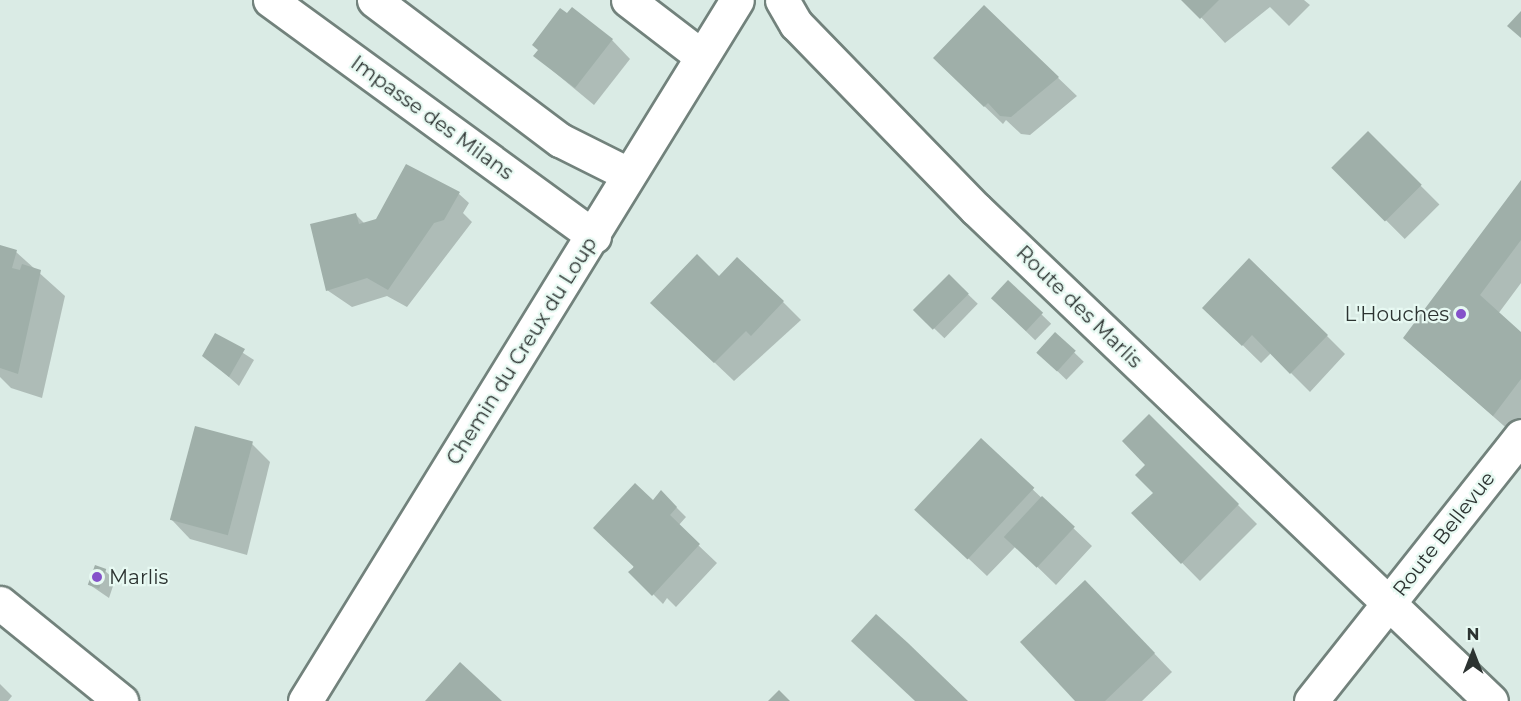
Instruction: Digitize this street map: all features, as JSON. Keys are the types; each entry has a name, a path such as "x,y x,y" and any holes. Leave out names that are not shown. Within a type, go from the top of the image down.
{"street":[{"name":"Impasse des Milans","path":"270,0 594,236"},
{"path":"374,0 560,140 628,174"},
{"path":"628,0 700,55"},
{"name":"Chemin du Creux du Loup","path":"305,701 594,236 628,174 700,55 737,0"},
{"name":"Route des Marlis","path":"782,0 796,24 976,208 1491,701"},
{"name":"Route Bellevue","path":"1311,701 1521,436"},
{"path":"0,603 121,701"}],"building":[{"path":"1181,0 1219,0 1200,19"},
{"path":"984,5 1059,77 1011,117 1000,116 988,103 984,107 933,58"},
{"path":"572,7 613,39 575,88 533,56 538,50 532,45 560,8 567,13"},
{"path":"1521,11 1521,38 1507,26"},
{"path":"1368,131 1422,185 1385,222 1331,168"},
{"path":"406,164 460,192 444,220 434,223 388,290 367,278 326,291 310,224 356,213 359,224 376,219"},
{"name":"L'Houches","path":"1521,180 1521,240 1480,295 1521,332 1521,379 1493,416 1403,338"},
{"path":"0,245 17,250 12,268 20,270 22,264 41,270 18,374 0,368"},
{"path":"697,254 719,276 737,257 784,301 751,336 746,331 714,363 650,303"},
{"path":"1249,258 1328,335 1290,374 1252,335 1242,346 1202,308"},
{"path":"949,274 969,294 933,330 913,310"},
{"path":"1008,280 1043,313 1026,331 991,298"},
{"path":"1055,332 1076,351 1057,372 1036,353"},
{"path":"215,333 245,349 229,377 202,356"},
{"path":"1149,414 1239,504 1181,564 1131,513 1153,493 1135,475 1145,465 1122,441"},
{"path":"195,426 253,442 228,535 170,520"},
{"path":"981,438 1034,488 968,559 914,510"},
{"path":"635,483 653,500 661,490 677,507 670,515 700,544 652,596 628,572 634,567 593,528"},
{"path":"1042,496 1075,527 1037,568 1004,537"},
{"name":"Marlis","path":"95,565 106,569 99,589 88,585"},
{"path":"1085,580 1155,653 1105,701 1075,701 1020,642"},
{"path":"876,614 968,701 915,701 851,641"},
{"path":"460,662 502,701 425,701"},
{"path":"779,690 790,701 768,701"}],"place":[{"name":"L'Houches","path":"1461,314"},
{"name":"Marlis","path":"97,577"}]}
